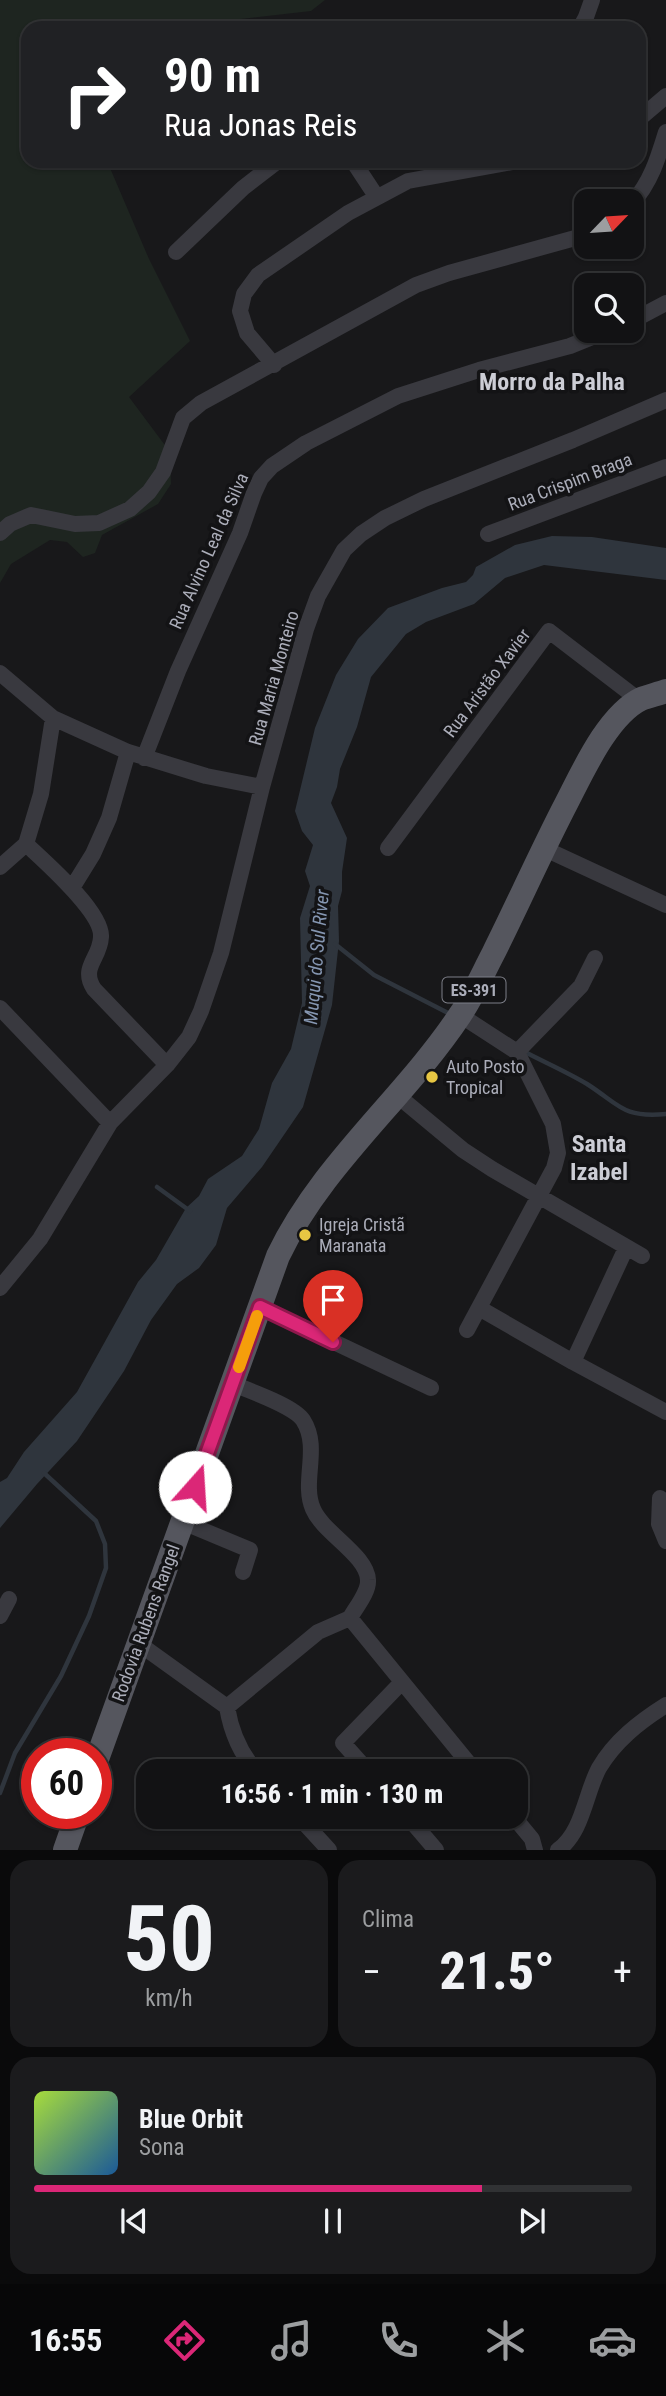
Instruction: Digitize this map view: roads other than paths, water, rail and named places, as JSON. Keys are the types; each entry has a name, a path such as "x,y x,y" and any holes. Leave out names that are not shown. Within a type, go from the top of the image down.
{"main road":[{"name":"ES-391","path":"264,1297 289,1232 311,1199 398,1096 460,1015 519,902 543,848 604,737 619,717 639,700 666,691"},
{"name":"Rodovia Rubens Rangel","path":"104,1738 264,1297"},
{"path":"65,1850 72,1829"}],"street":[{"path":"584,21 592,0"},
{"path":"646,113 666,96"},
{"path":"644,189 655,167 666,132"},
{"path":"176,252 243,188 269,168"},
{"path":"358,168 376,196"},
{"path":"274,365 247,333 240,311 244,294 258,275 376,196 408,181 480,168"},
{"path":"0,533 10,523 31,515 87,524 99,523 130,509 149,492 163,472 183,418 201,403 416,285 462,269 574,238"},
{"path":"644,315 666,303"},
{"name":"Rua Alvino Leal da Silva","path":"144,758 178,671 240,533 254,493 261,478 272,466 306,443 398,396 577,343"},
{"name":"Rua Maria Monteiro","path":"0,1288 40,1239 107,1129 167,1065 189,1037 221,953 262,787 306,629 318,596 344,550 384,518 424,499 666,400"},
{"name":"Rua Crispim Braga","path":"488,534 666,467"},
{"name":"Rua Aristão Xavier","path":"388,848 549,631 639,700"},
{"path":"0,673 53,718 128,752 206,776 262,787"},
{"path":"0,867 26,844 41,794 53,718"},
{"path":"72,888 93,854 109,818 128,752"},
{"path":"26,844 72,888 100,927 99,946 88,972 94,989 167,1065"},
{"path":"543,848 666,905"},
{"path":"517,1052 581,986 595,958"},
{"path":"0,1008 107,1129"},
{"path":"460,1015 517,1052 553,1124 558,1140 554,1168 467,1330"},
{"path":"398,1096 463,1150 537,1197 642,1256"},
{"path":"573,1362 626,1248"},
{"path":"264,1297 431,1388"},
{"path":"479,1308 666,1412"},
{"path":"227,1707 318,1632 350,1618 366,1590 368,1581 361,1563 313,1511 310,1490 311,1437 307,1427 297,1413 233,1384"},
{"path":"660,1498 659,1524 666,1541"},
{"path":"183,1522 250,1550 243,1572"},
{"path":"0,1616 9,1599"},
{"path":"350,1618 465,1759"},
{"path":"138,1643 227,1707 230,1725 248,1759"},
{"path":"358,1759 344,1742 401,1682"},
{"path":"558,1850 573,1833 598,1769 630,1730 666,1705"},
{"path":"310,1829 329,1850"},
{"path":"418,1829 436,1850"},
{"path":"520,1829 529,1846"}],"water":[{"name":"Muqui do Sul River","path":"552,536 592,537 666,548 666,580 544,565 505,578 474,604 426,622 406,634 371,677 331,803 347,838 338,906 339,941 332,1005 303,1107 262,1167 227,1208 216,1245 199,1268 177,1284 151,1320 124,1371 77,1441 0,1528 0,1482 7,1478 24,1452 77,1392 138,1282 156,1260 186,1208 199,1196 208,1179 242,1156 259,1129 272,1083 291,1049 302,1003 300,918 310,886 305,871 313,845 302,831 295,811 315,728 336,675 358,639 388,608 466,582 476,567 515,545"}],"waterway":[{"name":"Muqui do Sul River","path":"335,944 374,975 450,1014"},
{"path":"523,1051 587,1084 630,1112 666,1114"},
{"path":"157,1187 190,1211"},
{"path":"0,1793 15,1753 61,1676 89,1616 106,1568 105,1544 96,1521 44,1473"}],"place":[{"name":"Auto Posto Tropical","path":"432,1077"},
{"name":"Igreja Cristã Maranata","path":"305,1235"}],"district":[{"name":"Morro da Palha","path":"552,382"},
{"name":"Santa Izabel","path":"599,1158"}]}
